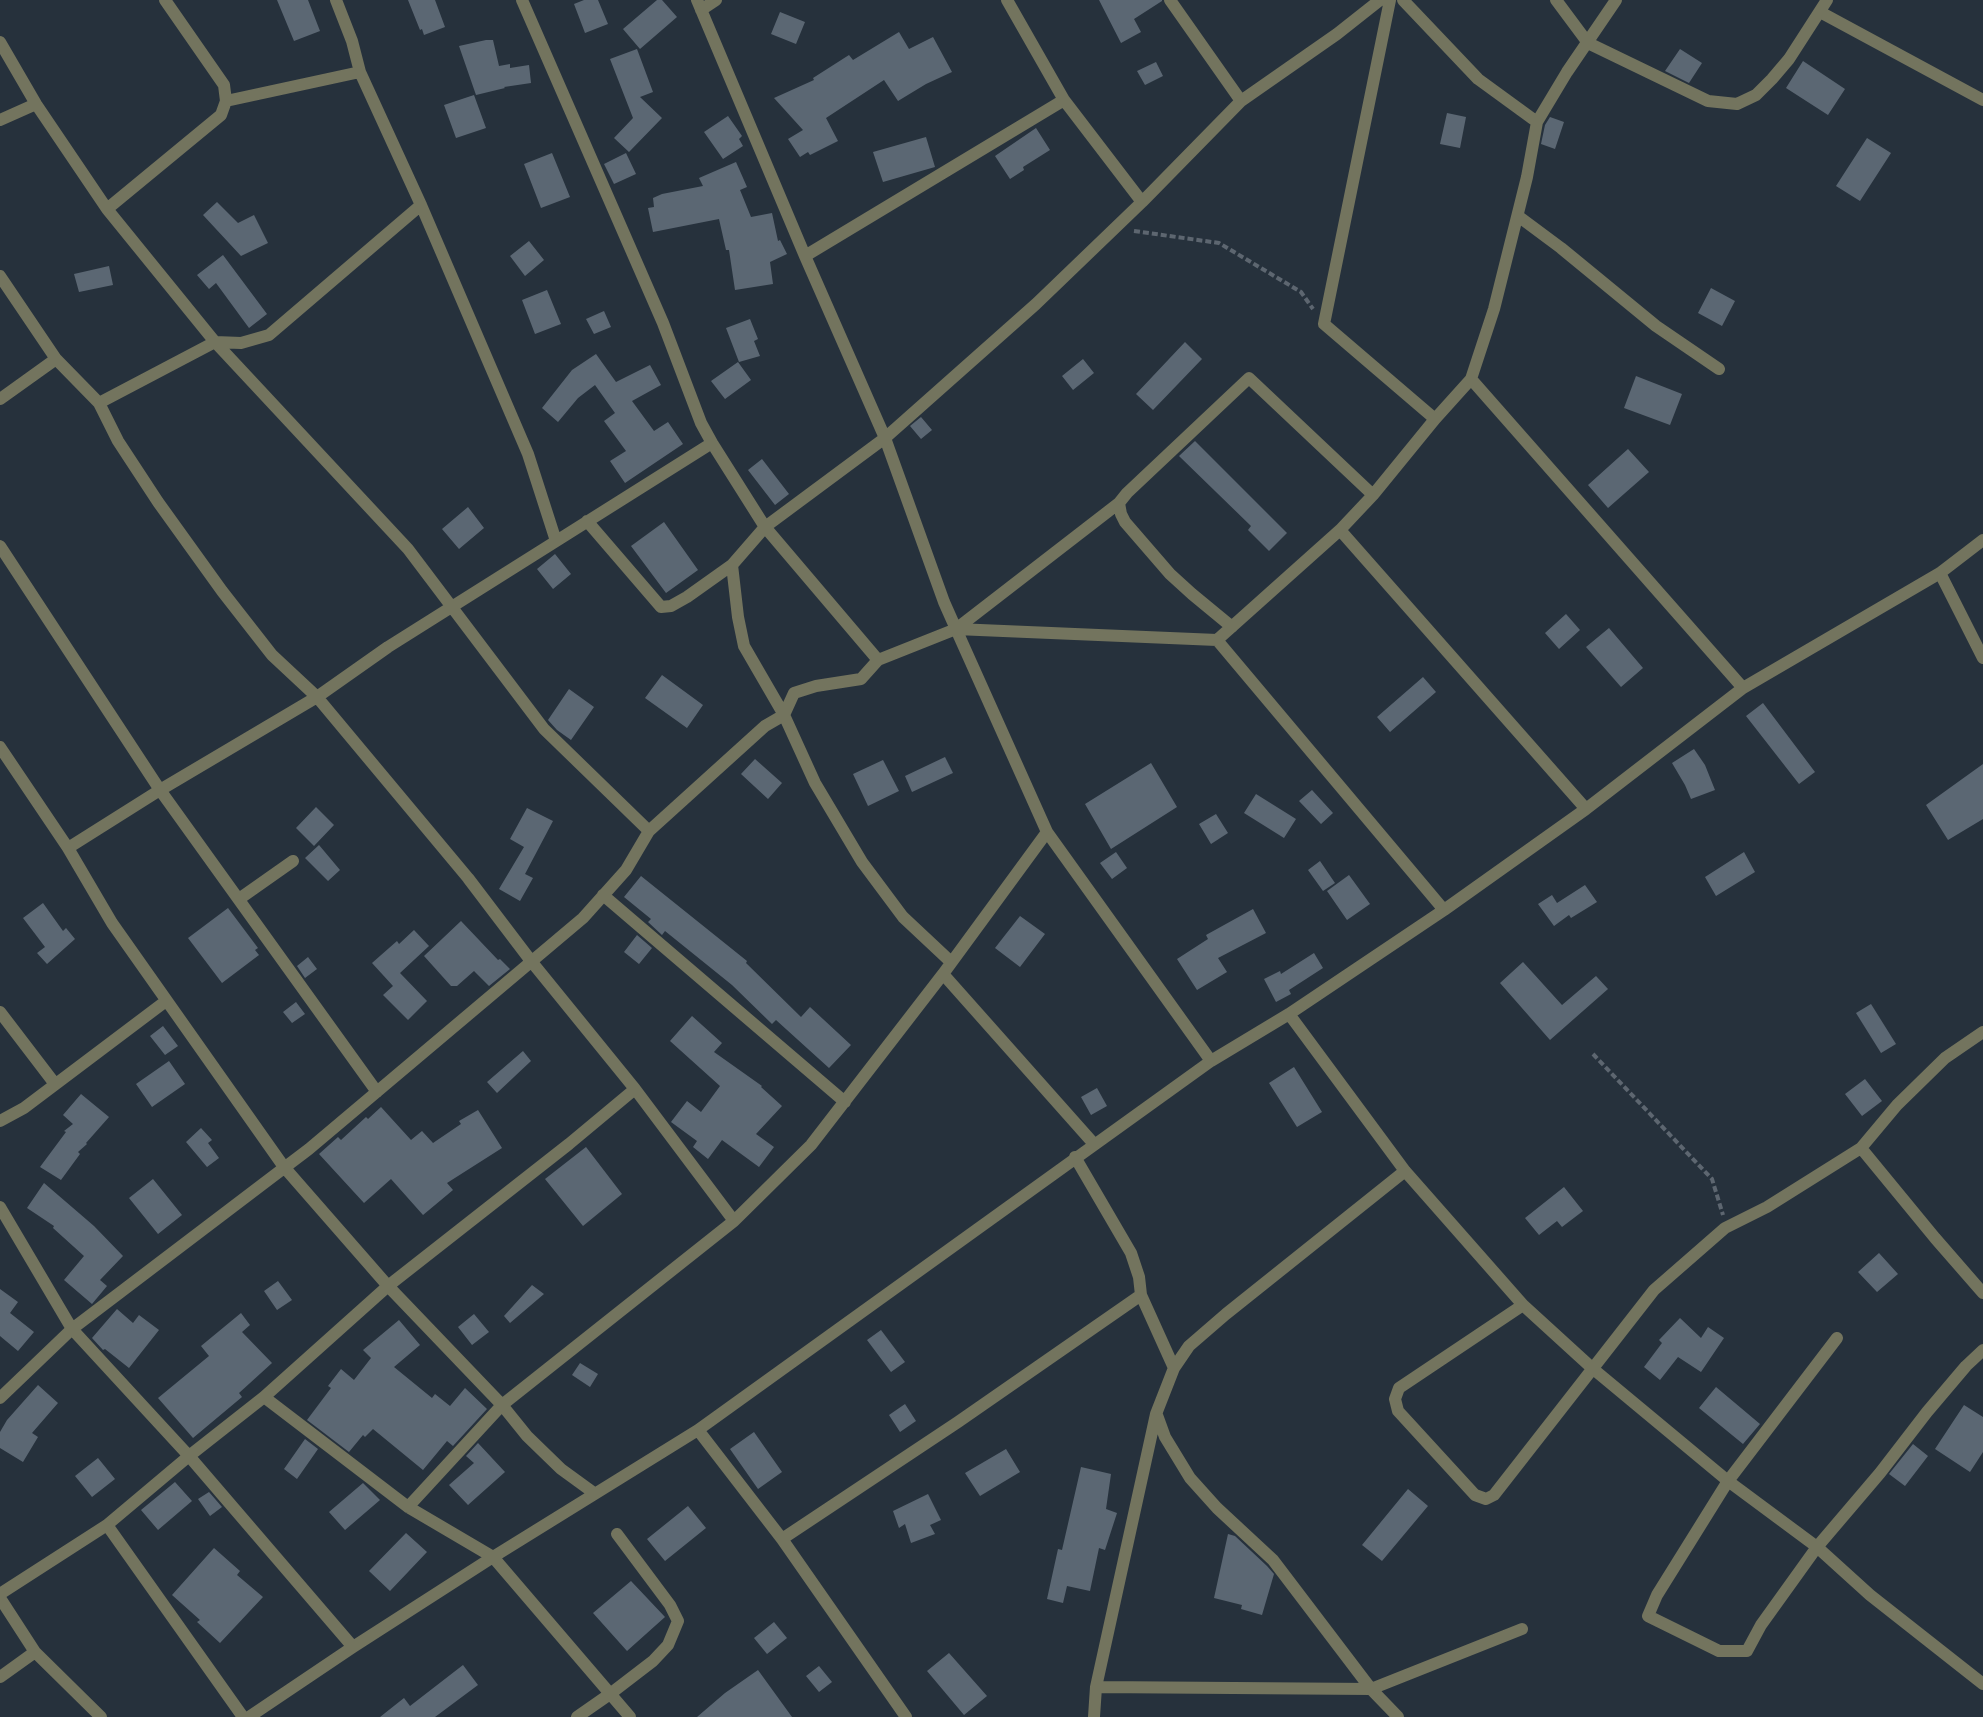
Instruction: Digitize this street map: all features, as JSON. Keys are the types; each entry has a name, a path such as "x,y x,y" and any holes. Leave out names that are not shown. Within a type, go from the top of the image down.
{"street":[{"path":"107,209 221,115 226,101 224,85 165,0"},
{"path":"336,0 352,41 360,72 421,205 528,454 556,541"},
{"path":"522,0 663,323 701,423 765,527 878,660"},
{"path":"716,0 699,5 885,438 944,602 1047,832 1211,1061"},
{"path":"1007,0 1064,100 1142,202"},
{"path":"1170,0 1240,101"},
{"path":"587,522 661,607 671,606 732,565 765,527 885,438 1036,304 1142,202 1240,101 1346,27 1380,0"},
{"path":"1390,0 1324,324 1435,418"},
{"path":"1403,0 1478,79 1537,122"},
{"path":"1556,0 1588,43 1708,101 1737,104 1756,95 1772,79 1789,59 1827,0"},
{"path":"956,629 1217,640 1340,530 1373,495 1435,418 1471,379 1494,309 1518,216 1537,122 1566,72 1616,0"},
{"path":"1820,12 1983,100"},
{"path":"0,42 36,104 107,209 215,342 408,549 544,729 649,831"},
{"path":"226,101 360,72"},
{"path":"805,256 1064,100"},
{"path":"0,120 36,104"},
{"path":"99,403 215,342 241,343 269,335 421,205"},
{"path":"1518,216 1656,326 1719,369"},
{"path":"0,276 56,359 99,403 118,441 158,502 222,591 272,654 317,698 468,878 531,961 635,1089 734,1221"},
{"path":"0,399 56,359"},
{"path":"0,1398 72,1329 309,1149 583,918 626,870 649,831 765,726 784,715 794,693 816,686 861,679 878,660 956,629 1119,503 1126,493 1249,378 1373,495"},
{"path":"1471,379 1743,688"},
{"path":"68,848 160,790 317,698 388,647 712,443"},
{"path":"1119,503 1125,522 1170,574 1232,627"},
{"path":"1340,530 1586,808"},
{"path":"249,1717 493,1557 698,1430 1211,1061 1289,1014 1444,910 1586,808 1743,688 1940,573 1983,540"},
{"path":"0,546 160,790 377,1092"},
{"path":"732,565 744,646 784,715 815,783 862,862 903,917 951,962"},
{"path":"1940,573 1983,657"},
{"path":"1217,640 1444,910"},
{"path":"0,747 68,848 112,923 165,1001 285,1167 388,1286 502,1405 526,1436 561,1469 594,1493"},
{"path":"408,1507 502,1405 734,1221 812,1145 943,974 1047,832"},
{"path":"239,899 293,861"},
{"path":"603,895 845,1102"},
{"path":"943,974 1094,1144"},
{"path":"0,1121 24,1108 165,1001"},
{"path":"0,1012 55,1084"},
{"path":"1289,1014 1405,1171 1523,1305 1592,1368 1728,1481 1817,1547 1870,1595 1983,1684"},
{"path":"1523,1305 1399,1388 1395,1398 1398,1411 1474,1495 1486,1499 1494,1495 1654,1290 1725,1228 1767,1208 1861,1148 1897,1105 1945,1058 1983,1032"},
{"path":"101,1717 35,1652 0,1596 107,1525 264,1397 388,1286 569,1144 635,1089"},
{"path":"1861,1148 1983,1293"},
{"path":"1075,1157 1131,1253 1139,1277 1141,1295 1174,1368"},
{"path":"1094,1717 1096,1687 1156,1414 1174,1368 1189,1346 1226,1314 1405,1171"},
{"path":"0,1207 72,1329 189,1456 353,1647"},
{"path":"782,1539 958,1422 1141,1295"},
{"path":"1837,1338 1728,1481 1657,1595 1648,1616 1719,1652 1747,1651 1761,1625 1817,1547 1880,1473 1927,1412 1966,1366 1983,1350"},
{"path":"264,1397 408,1507 493,1557 630,1717"},
{"path":"1156,1414 1165,1437 1190,1478 1216,1508 1273,1560 1371,1689 1398,1717"},
{"path":"698,1430 782,1539 906,1717"},
{"path":"107,1525 243,1717"},
{"path":"577,1717 610,1695 668,1646 678,1621 670,1605 617,1534"},
{"path":"1096,1687 1371,1689 1522,1629"},
{"path":"0,1677 35,1652"}],"path":[{"path":"1116,227 1219,243 1301,292 1324,324"},
{"path":"1593,1054 1712,1179 1720,1202 1725,1228"}],"building":[{"path":"277,0 308,0 320,31 294,41"},
{"path":"408,0 435,0 445,27 424,35"},
{"path":"584,0 598,0 608,24 585,33 574,4"},
{"path":"657,0 662,0 677,17 640,49 623,29"},
{"path":"1099,0 1162,1 1134,19 1141,32 1121,43"},
{"path":"780,12 805,22 796,44 771,34"},
{"path":"899,32 909,49 933,37 952,72 898,101 884,80 826,118 838,141 810,155 808,152 800,157 788,139 803,130 774,98 814,80 813,78 849,55 853,60"},
{"path":"493,40 499,66 510,64 510,68 529,65 531,83 504,87 476,95 459,46"},
{"path":"637,49 653,92 640,97 662,118 629,152 614,138 633,118 610,59"},
{"path":"1680,49 1702,63 1689,83 1665,71"},
{"path":"1803,61 1845,89 1828,115 1786,88"},
{"path":"1156,62 1163,76 1145,85 1137,71"},
{"path":"474,95 486,128 456,138 444,105"},
{"path":"1447,113 1466,117 1460,148 1440,144"},
{"path":"728,116 742,136 739,139 743,146 723,159 704,132"},
{"path":"1550,117 1564,122 1555,149 1541,144 1545,125"},
{"path":"1036,128 1050,150 1023,167 1024,170 1010,179 995,156"},
{"path":"926,137 935,167 883,182 873,152"},
{"path":"1867,138 1891,153 1860,201 1836,186"},
{"path":"552,153 570,197 541,208 524,164"},
{"path":"626,153 636,174 614,184 604,164"},
{"path":"736,162 747,187 740,190 751,217 772,213 778,241 780,240 787,254 770,262 773,284 735,290 729,250 726,250 719,219 653,232 648,208 654,207 653,198 703,186 699,178"},
{"path":"217,202 238,223 254,215 268,243 241,256 203,215"},
{"path":"529,241 544,260 525,276 510,256"},
{"path":"223,255 267,314 249,328 216,283 209,289 197,275"},
{"path":"109,266 113,285 79,292 74,274"},
{"path":"1711,288 1735,301 1722,326 1698,313"},
{"path":"547,290 561,324 535,334 522,300"},
{"path":"604,311 611,327 594,334 586,319"},
{"path":"750,319 758,339 754,341 760,356 739,362 726,328"},
{"path":"1185,342 1202,359 1153,410 1136,394"},
{"path":"596,354 616,382 650,365 661,385 632,401 654,431 668,422 683,444 625,483 610,461 626,451 604,421 615,413 595,385 578,398 558,422 542,408 572,370"},
{"path":"1083,359 1094,373 1073,390 1062,376"},
{"path":"738,362 751,380 725,399 711,381"},
{"path":"1636,376 1682,394 1670,425 1624,408"},
{"path":"921,417 932,430 921,439 910,426"},
{"path":"1195,441 1287,533 1269,551 1248,530 1251,526 1179,456"},
{"path":"1628,449 1649,472 1608,508 1588,485"},
{"path":"762,459 789,494 775,505 748,470"},
{"path":"468,507 484,528 459,549 442,529"},
{"path":"664,522 698,570 666,593 631,546"},
{"path":"555,554 571,574 553,589 537,569"},
{"path":"1566,614 1580,630 1559,649 1545,633"},
{"path":"1609,628 1643,668 1621,687 1586,647"},
{"path":"662,675 703,705 687,728 645,698"},
{"path":"1423,677 1436,692 1390,732 1377,717"},
{"path":"569,689 594,707 571,740 548,720"},
{"path":"1763,703 1815,772 1799,784 1746,716"},
{"path":"1694,749 1705,765 1715,790 1691,799 1672,763"},
{"path":"945,757 953,773 912,792 905,776"},
{"path":"755,759 782,783 768,799 741,774"},
{"path":"883,760 899,791 868,806 853,774"},
{"path":"1151,763 1177,807 1111,849 1085,804"},
{"path":"1983,764 1983,819 1948,840 1926,805"},
{"path":"1312,790 1333,813 1321,824 1299,801"},
{"path":"1256,794 1296,819 1284,838 1244,813"},
{"path":"316,807 334,825 314,846 296,828"},
{"path":"527,808 553,821 525,874 533,878 520,901 499,889 524,847 510,839"},
{"path":"1216,814 1228,833 1211,844 1199,824"},
{"path":"319,845 340,870 328,881 305,858"},
{"path":"1116,852 1127,868 1112,879 1100,863"},
{"path":"1744,852 1755,872 1716,896 1705,877"},
{"path":"1320,861 1335,883 1323,891 1308,870"},
{"path":"1349,875 1370,904 1347,920 1327,891"},
{"path":"641,876 747,961 746,963 801,1017 810,1007 851,1045 829,1068 776,1020 772,1024 732,985 665,931 662,935 648,922 651,919 624,897"},
{"path":"1585,885 1597,902 1571,918 1569,915 1554,926 1538,904 1552,895 1557,903"},
{"path":"43,903 63,931 66,928 75,939 47,964 37,953 45,947 23,918"},
{"path":"228,908 258,948 255,950 259,955 222,983 188,938"},
{"path":"1253,909 1266,933 1218,958 1227,972 1197,990 1177,959 1208,939 1206,935"},
{"path":"1020,916 1045,934 1020,967 995,948"},
{"path":"461,921 498,960 500,959 510,969 489,986 474,971 457,986 451,986 424,956"},
{"path":"414,930 429,946 400,973 427,1001 408,1020 383,995 393,986 372,963 397,941 399,944"},
{"path":"637,935 652,948 639,964 624,952"},
{"path":"1314,953 1323,968 1289,990 1291,994 1276,1002 1264,979 1280,971 1281,974"},
{"path":"308,957 317,969 305,978 297,966"},
{"path":"1523,962 1562,1005 1596,976 1608,989 1550,1040 1500,983"},
{"path":"296,1002 305,1014 292,1023 283,1012"},
{"path":"1871,1004 1896,1044 1881,1053 1856,1013"},
{"path":"692,1016 722,1043 714,1052 762,1086 782,1106 756,1134 774,1147 759,1167 722,1140 708,1159 693,1147 697,1141 671,1122 687,1101 701,1112 720,1086 670,1041"},
{"path":"163,1026 178,1046 165,1055 150,1036"},
{"path":"523,1051 531,1061 497,1093 487,1082"},
{"path":"169,1061 185,1084 152,1107 136,1084"},
{"path":"1294,1067 1322,1112 1297,1127 1269,1083"},
{"path":"1865,1079 1882,1101 1862,1116 1845,1094"},
{"path":"1097,1088 1107,1106 1091,1115 1081,1097"},
{"path":"81,1094 109,1117 78,1152 80,1154 61,1180 40,1167 66,1132 64,1131 73,1124 63,1115"},
{"path":"381,1107 411,1140 422,1131 433,1143 461,1124 459,1121 478,1110 502,1148 447,1183 453,1190 423,1215 391,1179 364,1203 319,1154 338,1137 341,1140 366,1117 368,1119"},
{"path":"201,1128 212,1140 208,1143 219,1158 207,1167 186,1142"},
{"path":"586,1147 622,1194 583,1226 545,1179"},
{"path":"153,1179 182,1215 158,1234 129,1198"},
{"path":"44,1183 94,1226 123,1256 100,1280 107,1286 92,1304 64,1280 84,1256 53,1228 54,1226 27,1208"},
{"path":"1564,1187 1583,1211 1562,1227 1557,1221 1539,1235 1525,1218"},
{"path":"1879,1253 1898,1274 1877,1292 1858,1272"},
{"path":"278,1281 292,1300 277,1310 264,1291"},
{"path":"532,1285 544,1294 510,1323 504,1316"},
{"path":"0,1289 18,1302 10,1313 34,1332 18,1351 0,1336"},
{"path":"117,1309 133,1323 139,1315 159,1330 129,1368 105,1349 103,1350 92,1338"},
{"path":"241,1313 250,1325 242,1332 272,1363 239,1393 242,1397 193,1438 158,1398 209,1356 201,1346"},
{"path":"474,1314 489,1332 472,1345 458,1327"},
{"path":"1680,1318 1701,1338 1708,1327 1724,1338 1701,1372 1678,1357 1660,1380 1644,1367 1662,1343 1659,1340"},
{"path":"399,1320 420,1345 394,1367 432,1398 435,1394 450,1406 465,1388 487,1409 453,1446 447,1441 423,1470 373,1429 365,1437 363,1435 349,1452 307,1420 331,1388 328,1386 341,1369 354,1380 371,1358 363,1350"},
{"path":"881,1330 905,1362 891,1372 867,1340"},
{"path":"580,1363 598,1374 590,1387 572,1375"},
{"path":"38,1385 58,1403 32,1433 38,1437 23,1462 0,1448 0,1432 7,1420"},
{"path":"1716,1387 1760,1424 1743,1444 1699,1408"},
{"path":"905,1404 916,1421 900,1432 889,1415"},
{"path":"1964,1405 1983,1417 1983,1452 1970,1472 1935,1449"},
{"path":"754,1432 782,1472 758,1489 730,1449"},
{"path":"305,1439 318,1449 297,1479 284,1469"},
{"path":"478,1443 505,1472 468,1505 449,1485 474,1463 466,1456"},
{"path":"1913,1444 1928,1456 1905,1486 1889,1474"},
{"path":"1006,1449 1020,1472 980,1496 965,1473"},
{"path":"98,1458 115,1479 92,1497 75,1476"},
{"path":"1081,1467 1111,1474 1106,1509 1117,1513 1105,1550 1099,1548 1090,1591 1067,1586 1063,1603 1047,1599 1058,1549 1062,1550"},
{"path":"175,1482 192,1501 158,1530 141,1510"},
{"path":"363,1483 380,1500 345,1530 329,1512"},
{"path":"1408,1489 1428,1506 1382,1561 1362,1545"},
{"path":"209,1492 222,1507 210,1516 198,1499"},
{"path":"928,1494 941,1520 930,1525 935,1534 911,1543 905,1524 899,1528 893,1511"},
{"path":"688,1506 706,1528 665,1561 647,1539"},
{"path":"406,1533 427,1552 390,1591 369,1571"},
{"path":"1228,1534 1235,1536 1274,1574 1262,1615 1241,1609 1242,1605 1214,1598"},
{"path":"214,1548 240,1571 237,1575 263,1597 220,1643 197,1622 200,1620 172,1595"},
{"path":"631,1581 665,1617 627,1651 593,1613"},
{"path":"774,1622 787,1638 767,1654 754,1638"},
{"path":"949,1653 987,1696 964,1715 927,1671"},
{"path":"463,1665 478,1685 435,1717 380,1717 404,1698 410,1706"},
{"path":"819,1666 832,1682 819,1692 806,1676"},
{"path":"758,1670 792,1717 697,1717 725,1693"}]}
